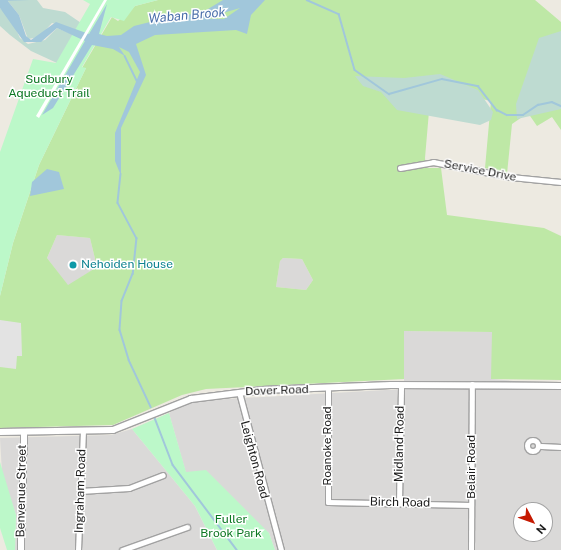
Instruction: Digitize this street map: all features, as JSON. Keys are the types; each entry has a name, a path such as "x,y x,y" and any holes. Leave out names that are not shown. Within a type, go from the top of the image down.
{"street":[{"name":"Service Drive","path":"400,168 432,162 504,176 561,182"},
{"name":"Dover Road","path":"0,432 83,432 113,430 186,400 239,392 328,390 401,385 472,384 561,386"},
{"name":"Belair Road","path":"471,550 472,384"},
{"name":"Midland Road","path":"399,503 401,385"},
{"name":"Roanoke Road","path":"328,390 328,502"},
{"name":"Leighton Road","path":"239,392 280,550"},
{"name":"Benvenue Street","path":"21,550 24,432"},
{"name":"Ingraham Road","path":"78,550 83,432"},
{"path":"541,446 561,447"},
{"path":"80,491 129,488 163,475"},
{"name":"Birch Road","path":"328,502 471,505"},
{"path":"122,550 187,527"}],"shaded area":[{"path":"7,0 37,0 43,8 65,12 87,27 81,31 52,23 39,37 28,39 19,15"},
{"path":"0,8 11,19 20,38 28,44 45,40 57,28 81,38 57,63 31,51 0,26"},
{"path":"561,31 561,109 517,119 516,104 539,38"},
{"path":"440,74 478,90 493,112 491,120 480,125 397,110 381,92 363,86 355,76 404,78"},
{"path":"57,235 90,238 97,267 68,286 47,258"},
{"path":"283,258 302,259 313,280 306,290 276,287 280,261"},
{"path":"0,320 21,323 22,356 17,356 16,369 0,367"},
{"path":"404,331 492,332 492,379 561,385 561,550 275,550 269,533 186,473 169,413 191,401 404,389"},
{"path":"132,429 195,506 217,550 15,550 16,515 2,473 0,438 111,435"}],"green space":[{"name":"Sudbury Aqueduct Trail","path":"83,0 158,0 135,6 124,21 111,17 82,67 86,68 39,165 13,243 0,296 0,152 33,59 56,63 90,4"},
{"path":"158,0 535,0 561,22 561,130 552,117 537,126 528,113 512,124 507,174 485,168 491,101 431,88 425,158 426,168 441,168 447,215 544,228 561,236 561,380 491,379 492,332 404,331 404,379 206,389 182,395 113,425 0,428 0,296 13,243 39,165 86,68 82,68 112,17 118,21 135,6","holes":["57,235 90,238 97,267 68,285 47,258","283,258 302,259 313,280 306,290 276,287 280,261"]},
{"name":"Fuller Brook Park","path":"169,413 186,472 206,470 269,533 275,550 217,550 195,506 132,429"},
{"path":"0,462 16,515 15,550 7,550 0,528"}],"water":[{"path":"0,0 7,0 19,15 26,36 31,40 56,22 89,34 107,4 99,34 107,36 121,35 134,26 154,21 203,12 223,0 265,0 251,15 247,34 236,30 155,35 136,44 146,75 121,128 121,176 115,161 115,133 140,72 129,52 119,47 125,56 113,49 92,45 53,108 42,115 85,41 57,28 41,42 24,42 0,8","holes":["240,8 224,19 209,19"]},
{"path":"47,169 59,172 64,189 30,196 32,182"}],"pier":[{"path":"104,0 107,0 39,118 36,116"}],"waterway":[{"name":"Waban Brook","path":"307,0 339,14 355,70 389,94 442,79 478,86 497,110 507,115 523,115 538,105 552,102 561,106"},
{"path":"125,56 137,81"},
{"path":"121,174 118,203 137,238 133,274 122,301 120,330 129,360 151,407"},
{"path":"155,418 173,465 237,550"}],"place":[{"name":"Nehoiden House","path":"73,265"}]}
